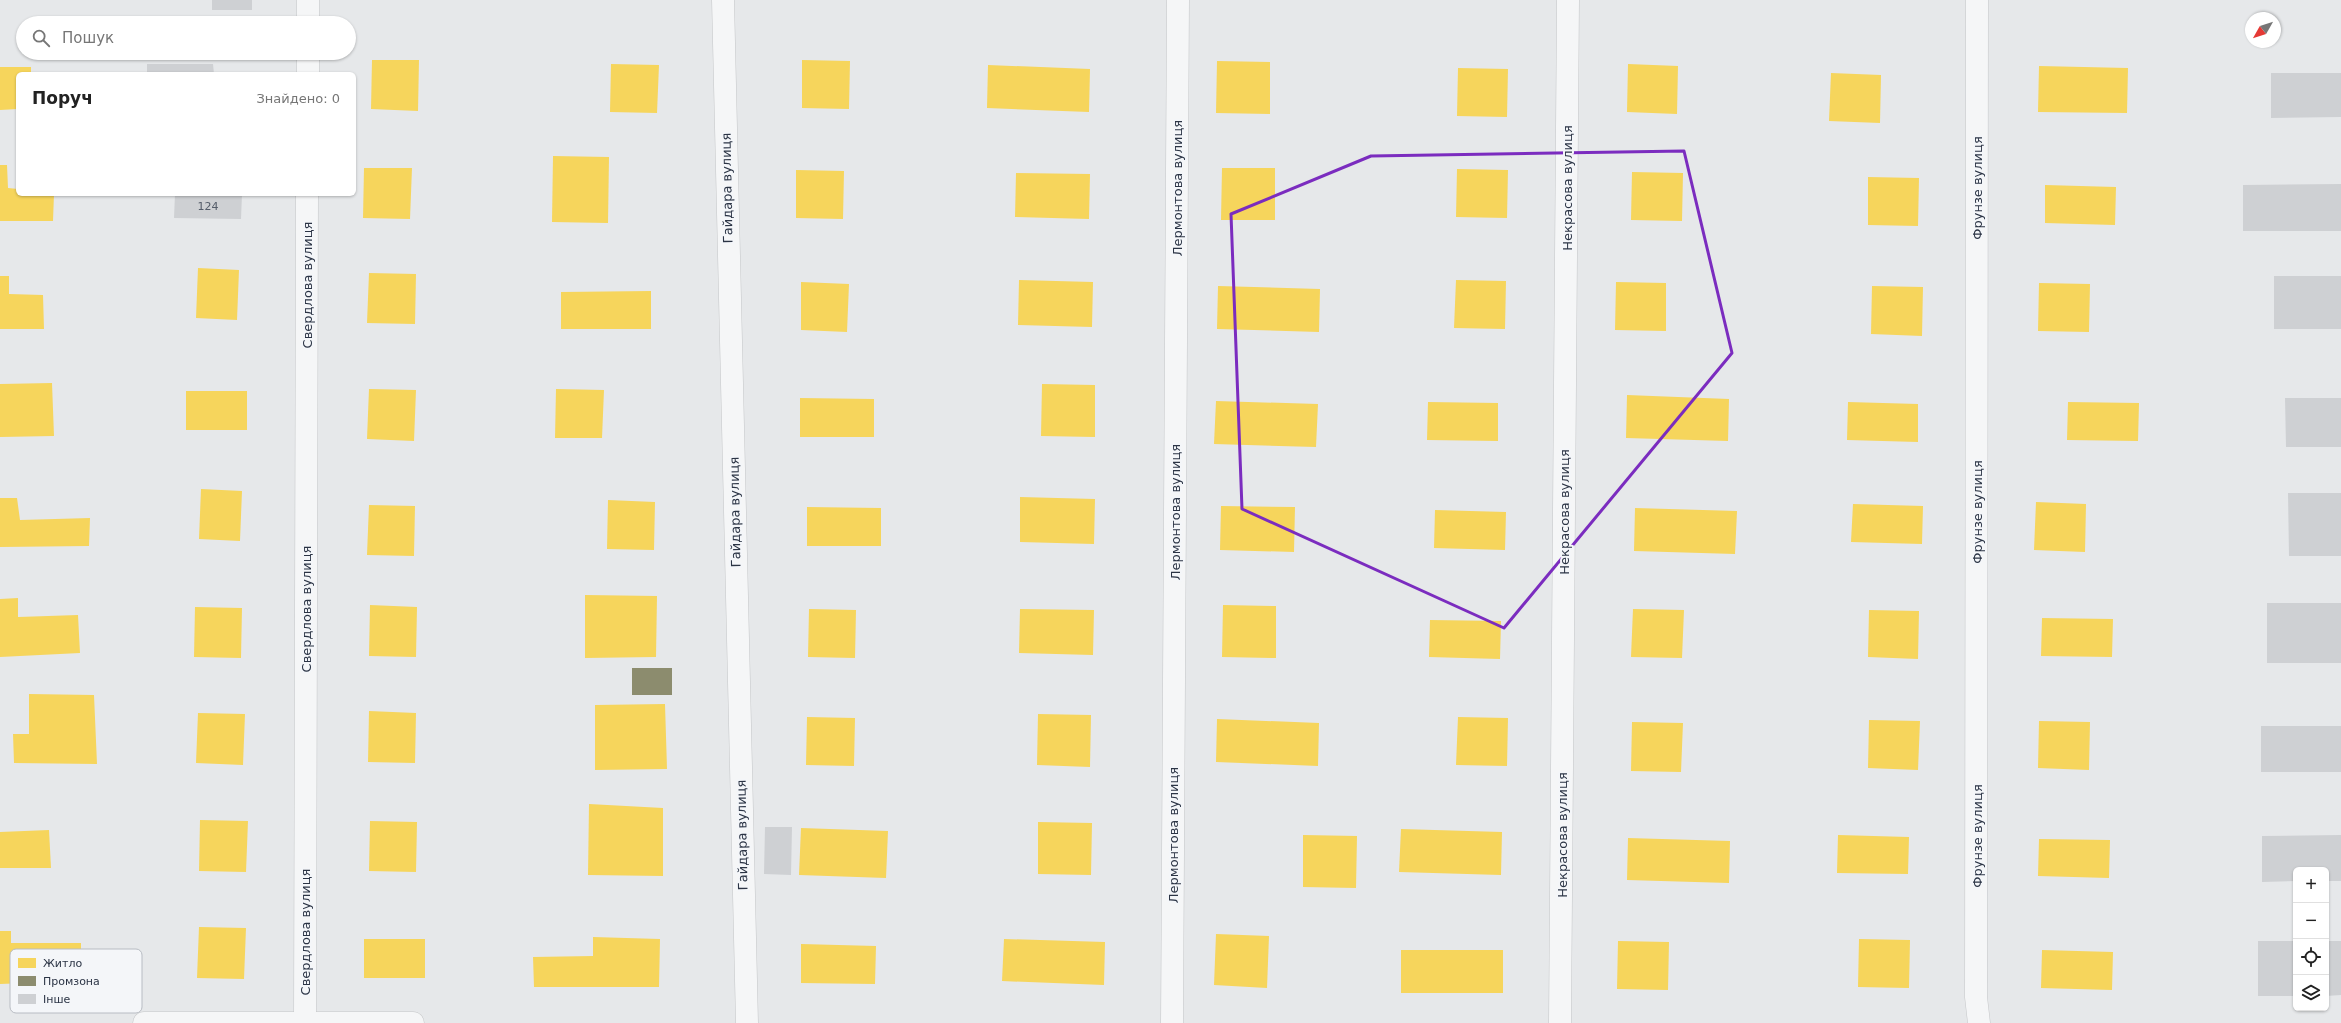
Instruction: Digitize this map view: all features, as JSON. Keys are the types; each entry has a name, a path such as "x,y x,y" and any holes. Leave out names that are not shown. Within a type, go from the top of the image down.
{"street":[{"path":"308,0 308,16"},
{"name":"Гайдара вулиця","path":"723,0 747,1023"},
{"name":"Лермонтова вулиця","path":"1172,1023 1178,0"},
{"name":"Некрасова вулиця","path":"1560,1023 1568,0"},
{"name":"Фрунзе вулиця","path":"1977,0 1976,997 1979,1023"},
{"path":"308,60 308,72"},
{"name":"Свердлова вулиця","path":"305,1022 307,196"},
{"path":"144,1023 413,1023"}],"highlighted area":[{"path":"1684,151 1732,353 1504,628 1242,509 1231,214 1371,156"}],"building: Житло":[{"path":"372,60 419,60 418,111 371,109"},
{"path":"802,60 850,61 849,109 802,108"},
{"path":"1217,61 1270,62 1270,114 1216,113"},
{"path":"611,64 659,65 657,113 610,112"},
{"path":"1628,64 1678,66 1677,114 1627,112"},
{"path":"988,65 1090,69 1089,112 987,108"},
{"path":"2039,66 2128,68 2127,113 2038,112"},
{"path":"0,67 31,67 31,72 16,72 16,109 0,110"},
{"path":"1458,68 1508,69 1507,117 1457,116"},
{"path":"1831,73 1881,75 1880,123 1829,121"},
{"path":"553,156 609,157 608,223 552,222"},
{"path":"0,165 7,165 8,188 16,189 16,196 54,196 53,221 0,221"},
{"path":"364,168 412,168 410,219 363,218"},
{"path":"1222,168 1275,168 1275,220 1221,220"},
{"path":"1457,169 1508,170 1507,218 1456,217"},
{"path":"796,170 844,171 843,219 796,218"},
{"path":"1632,172 1683,173 1682,221 1631,220"},
{"path":"1016,173 1090,174 1089,219 1015,217"},
{"path":"1868,177 1919,178 1918,226 1868,225"},
{"path":"2045,185 2116,187 2115,225 2045,223"},
{"path":"198,268 239,270 237,320 196,318"},
{"path":"369,273 416,274 415,324 367,323"},
{"path":"0,276 9,276 9,294 43,295 44,329 0,329"},
{"path":"1019,280 1093,282 1092,327 1018,325"},
{"path":"1456,280 1506,281 1505,329 1454,328"},
{"path":"801,282 849,284 847,332 801,330"},
{"path":"1616,282 1666,283 1666,331 1615,330"},
{"path":"2039,283 2090,284 2089,332 2038,331"},
{"path":"1218,286 1320,289 1319,332 1217,329"},
{"path":"1872,286 1923,287 1922,336 1871,334"},
{"path":"651,291 651,329 561,329 561,292"},
{"path":"52,383 54,436 0,437 0,384"},
{"path":"1042,384 1095,385 1095,437 1041,436"},
{"path":"369,389 416,390 414,441 367,439"},
{"path":"556,389 604,390 602,438 555,438"},
{"path":"186,391 247,391 247,430 186,430"},
{"path":"1627,395 1729,399 1728,441 1626,438"},
{"path":"800,398 874,399 874,437 800,437"},
{"path":"1216,401 1318,404 1316,447 1214,444"},
{"path":"1428,402 1498,403 1498,441 1427,440"},
{"path":"1848,402 1918,404 1918,442 1847,440"},
{"path":"2068,402 2139,403 2138,441 2067,440"},
{"path":"201,489 242,491 240,541 199,539"},
{"path":"1020,497 1095,499 1094,544 1020,542"},
{"path":"0,498 17,498 20,520 90,518 89,546 0,547"},
{"path":"608,500 655,502 654,550 607,549"},
{"path":"2036,502 2086,504 2085,552 2034,550"},
{"path":"1853,504 1923,506 1922,544 1851,542"},
{"path":"369,505 415,506 414,556 367,555"},
{"path":"1221,506 1295,507 1294,552 1220,550"},
{"path":"807,507 881,508 881,546 807,546"},
{"path":"1635,508 1737,511 1735,554 1634,551"},
{"path":"1435,510 1506,512 1505,550 1434,548"},
{"path":"585,595 657,596 656,657 585,658"},
{"path":"18,598 18,617 78,615 80,653 0,657 0,599"},
{"path":"370,605 417,607 416,657 369,656"},
{"path":"1223,605 1276,606 1276,658 1222,657"},
{"path":"195,607 242,608 241,658 194,657"},
{"path":"809,609 856,610 855,658 808,657"},
{"path":"1020,609 1094,610 1093,655 1019,653"},
{"path":"1633,609 1684,610 1682,658 1631,657"},
{"path":"1869,610 1919,611 1918,659 1868,657"},
{"path":"2042,618 2113,619 2112,657 2041,656"},
{"path":"1430,620 1501,621 1500,659 1429,657"},
{"path":"29,694 94,695 97,764 14,763 13,734 29,734"},
{"path":"665,704 667,769 595,770 595,705"},
{"path":"369,711 416,713 415,763 368,762"},
{"path":"198,713 245,714 243,765 196,763"},
{"path":"1038,714 1091,715 1090,767 1037,765"},
{"path":"807,717 855,718 854,766 806,765"},
{"path":"1458,717 1508,718 1507,766 1456,765"},
{"path":"1217,719 1319,723 1318,766 1216,762"},
{"path":"1869,720 1920,721 1918,770 1868,768"},
{"path":"2039,721 2090,722 2089,770 2038,768"},
{"path":"1632,722 1683,723 1681,772 1631,771"},
{"path":"589,804 663,808 663,876 588,875"},
{"path":"200,820 248,821 246,872 199,871"},
{"path":"370,821 417,822 416,872 369,871"},
{"path":"1038,822 1092,823 1091,875 1038,874"},
{"path":"801,828 888,831 886,878 799,875"},
{"path":"1401,829 1502,832 1501,875 1399,872"},
{"path":"49,830 51,868 0,868 0,832"},
{"path":"1303,835 1357,836 1356,888 1303,887"},
{"path":"1838,835 1909,837 1908,874 1837,873"},
{"path":"1628,838 1730,841 1729,883 1627,880"},
{"path":"2039,839 2110,840 2109,878 2038,876"},
{"path":"199,927 246,928 244,979 197,978"},
{"path":"0,931 11,931 11,943 81,943 81,949 10,949 10,984 0,984"},
{"path":"1216,934 1269,936 1267,988 1214,985"},
{"path":"593,937 660,939 659,987 534,987 533,957 593,956"},
{"path":"364,939 425,939 425,978 364,978"},
{"path":"1004,939 1105,942 1104,985 1002,981"},
{"path":"1859,939 1910,940 1909,988 1858,987"},
{"path":"1618,941 1669,942 1668,990 1617,989"},
{"path":"801,944 876,946 875,984 801,983"},
{"path":"1401,950 1503,950 1503,993 1401,993"},
{"path":"2042,950 2113,952 2112,990 2041,988"}],"building: Промзона":[{"path":"632,668 672,668 672,695 632,695"}],"building: Інше":[{"path":"212,0 252,0 252,10 212,10"},
{"path":"147,64 213,64 214,72 147,72"},
{"path":"2271,73 2341,73 2341,117 2271,118"},
{"path":"2341,184 2341,231 2243,231 2243,185"},
{"path":"175,196 242,196 241,219 174,218"},
{"path":"2274,276 2341,276 2341,329 2274,329"},
{"path":"2285,398 2341,398 2341,447 2286,447"},
{"path":"2288,493 2341,493 2341,556 2289,556"},
{"path":"2267,603 2341,603 2341,663 2267,663"},
{"path":"2261,726 2341,726 2341,772 2261,772"},
{"path":"765,827 792,827 791,875 764,874"},
{"path":"2341,835 2341,881 2329,881 2329,867 2293,867 2293,881 2262,882 2262,836"},
{"path":"2258,941 2293,941 2293,996 2258,996"},
{"path":"2329,941 2341,941 2341,995 2329,996"}]}
